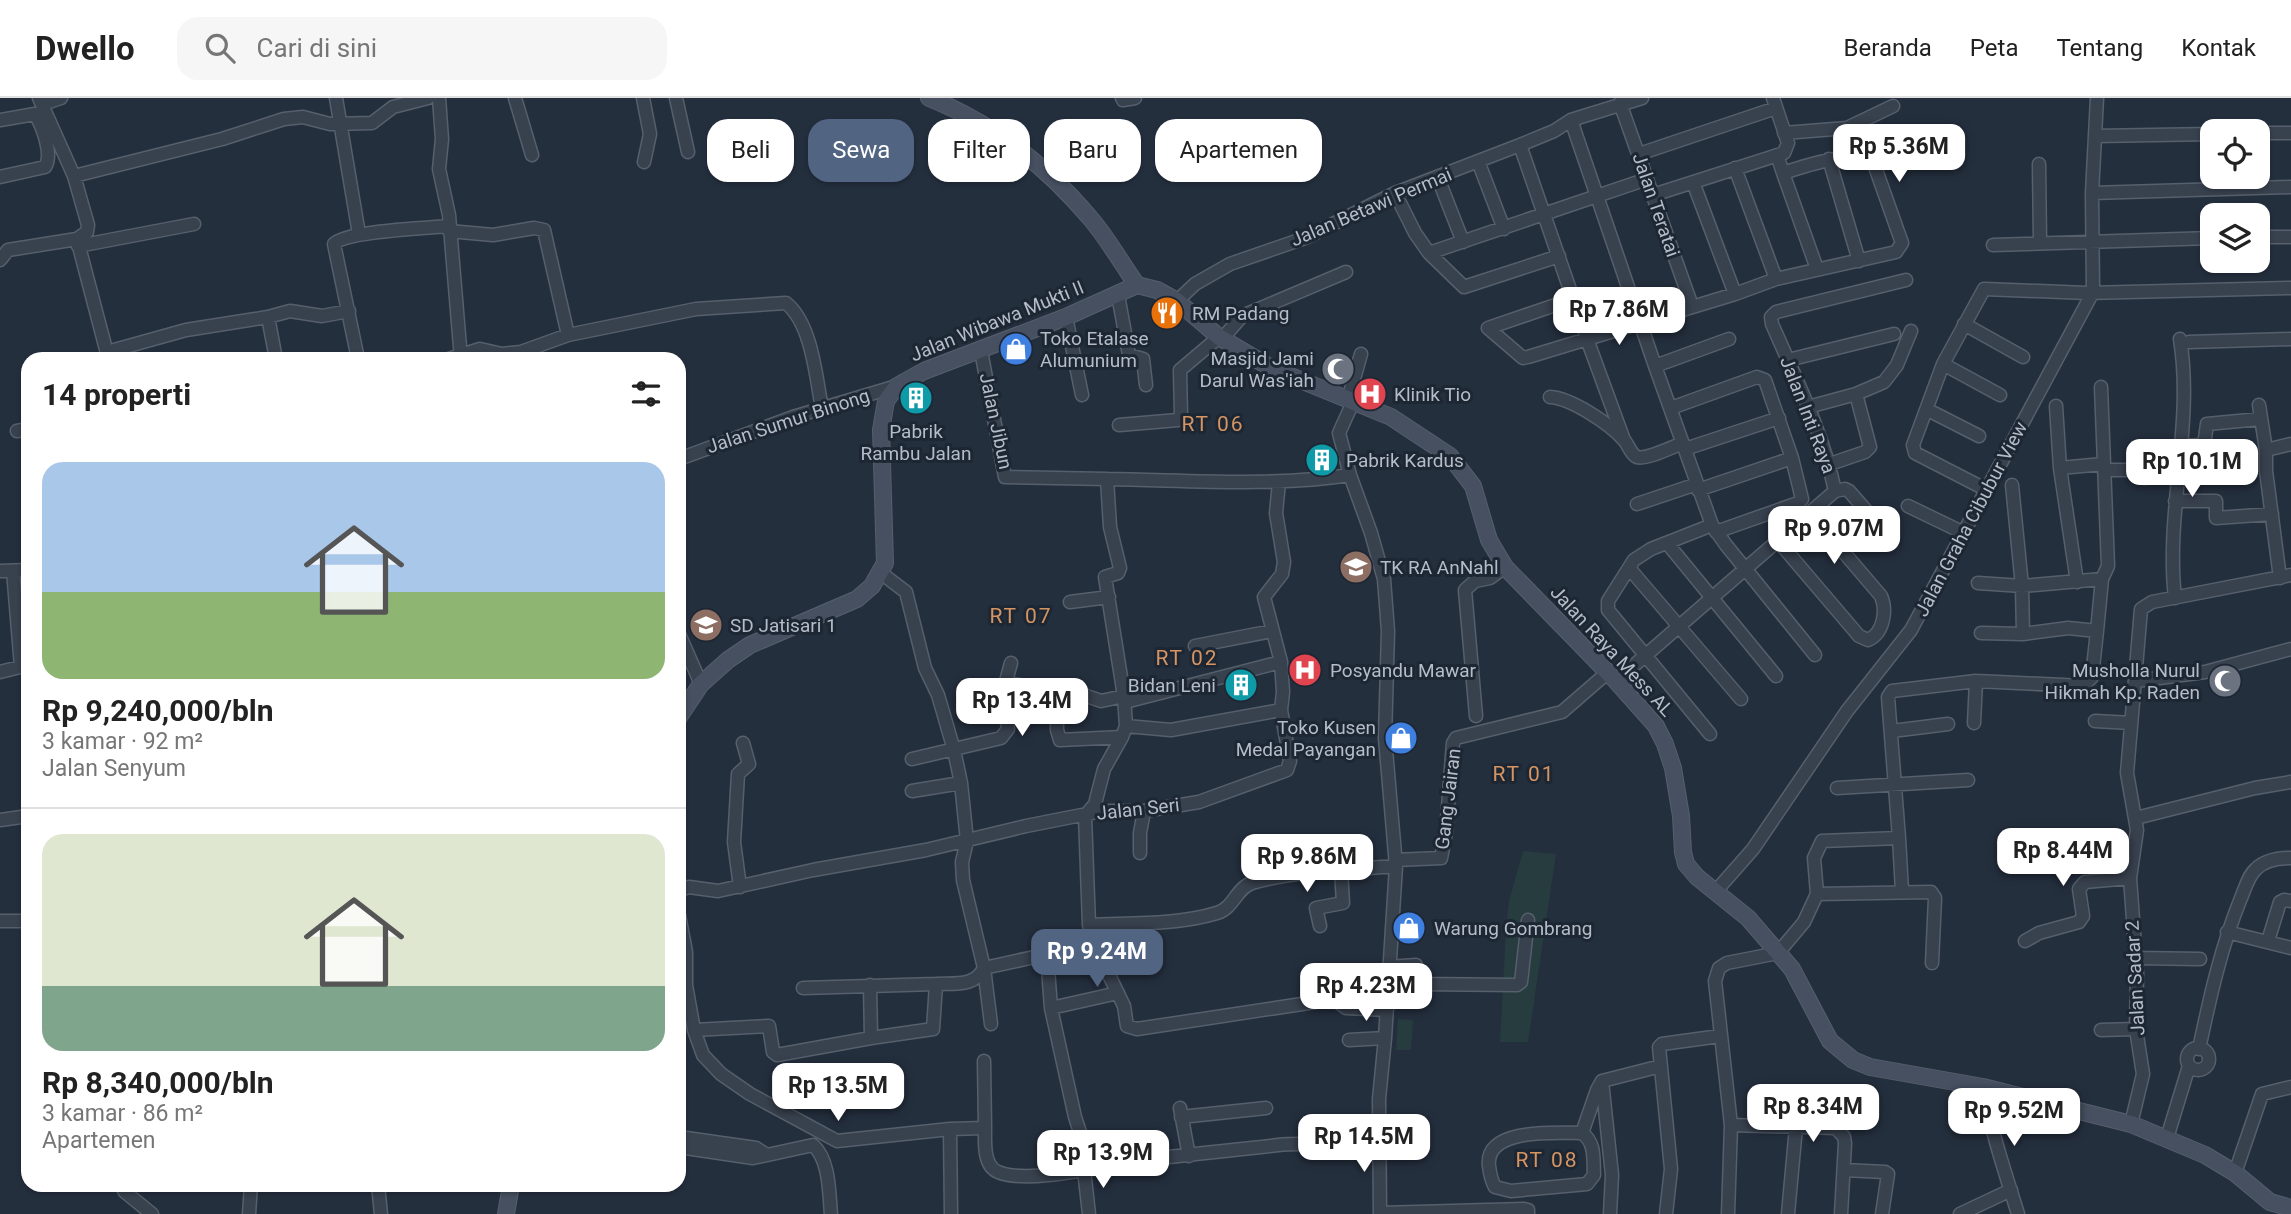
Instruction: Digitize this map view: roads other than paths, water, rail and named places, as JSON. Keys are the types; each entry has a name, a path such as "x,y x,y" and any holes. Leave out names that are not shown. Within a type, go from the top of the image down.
{"street":[{"path":"61,98 41,101 74,176 88,225 87,232 78,242"},
{"path":"336,98 359,234"},
{"path":"74,176 222,139 284,120 303,117 331,124 372,123 393,107 428,98"},
{"path":"439,98 442,139 439,169 449,228 457,352"},
{"path":"515,98 532,155"},
{"path":"643,98 650,134 644,162"},
{"path":"676,98 688,152"},
{"path":"1122,98 1135,98"},
{"name":"Jalan Betawi Permai","path":"1177,301 1195,284 1230,264 1306,238 1395,193 1554,131 1571,120 1642,98"},
{"name":"Jalan Graha Cibubur View","path":"1716,891 1753,849 1847,711 1903,642 2097,292 2092,193 2097,98"},
{"path":"933,99 979,121 1018,149 1056,182 1092,220 1137,285"},
{"name":"Jalan Teratai","path":"1620,103 1692,306"},
{"path":"1639,154 1774,103 1788,146 1784,153 1653,195"},
{"path":"1784,134 1847,128 1893,106"},
{"path":"0,120 35,114 48,153 48,163 44,167 0,177"},
{"path":"1571,120 1714,529 1815,655"},
{"path":"2270,133 2291,133"},
{"path":"2095,136 2200,134"},
{"path":"1520,145 1587,340 1624,440 1633,454 1643,457 1779,418"},
{"path":"1777,155 1817,269"},
{"path":"1573,299 1488,328 1523,358 1776,279 1896,252 1902,243 1874,164 1863,159 1829,159 1783,173"},
{"path":"1829,159 1859,261"},
{"path":"1478,161 1504,229"},
{"path":"2039,164 2040,243"},
{"path":"1735,168 1776,279"},
{"path":"1438,178 1463,242"},
{"path":"1429,253 1647,180"},
{"path":"1693,182 1735,294"},
{"path":"2092,193 2291,187"},
{"path":"1395,193 1415,233 1429,253 1464,286 1559,256"},
{"path":"0,260 8,250 98,240 194,224"},
{"path":"357,352 334,244 338,239 359,234 449,228 493,235 534,228 544,230 568,335"},
{"path":"2270,237 2291,237"},
{"path":"1993,245 2200,239"},
{"path":"78,242 107,352"},
{"path":"1119,425 1178,420 1181,416 1180,370 1221,338 1242,316 1346,272"},
{"name":"Jalan Inti Raya","path":"1611,677 1644,656 1835,491 1830,464 1771,317 1776,312 1906,280"},
{"name":"Jalan Wibawa Mukti II","path":"881,573 886,563 881,430 886,401 897,386 924,371 1066,317 1137,285"},
{"name":"Jalan Raya Mess AL","path":"1137,285 1157,290 1177,301 1221,338 1271,368 1391,417 1450,456 1473,486 1489,540 1505,566 1656,726 1673,768 1686,864 1697,877 1748,918 1792,969 1830,1041 1853,1060 1870,1067 1983,1087 2131,1124 2206,1155 2235,1173 2270,1202 2291,1208"},
{"path":"1987,490 1915,453 1913,445 1943,364 1984,289 2097,292 2291,288"},
{"path":"1118,295 1129,355 1143,359 1146,385"},
{"path":"521,352 568,335 696,309 786,303 798,312 810,350 822,409"},
{"path":"117,352 186,330 290,311 322,316 349,311"},
{"path":"268,317 274,352"},
{"path":"1066,317 1082,395"},
{"path":"1964,324 2024,358"},
{"path":"1808,407 1856,394 1884,382 1897,365 1911,331"},
{"path":"1788,360 1894,334"},
{"path":"1655,366 1729,339"},
{"path":"2175,598 2172,544 2183,400 2184,341 2291,339"},
{"path":"471,352 480,349 493,352"},
{"name":"Jalan Jibun","path":"981,351 1005,477 1279,482"},
{"path":"1361,354 1351,401 1339,433 1349,475 1371,533 1384,579 1388,631 1385,738 1395,863 1379,1099 1380,1213 1524,1209 1528,1210 1528,1214"},
{"path":"1943,364 2000,395"},
{"path":"1671,408 1760,377 1765,380 1802,495 1800,502 1651,548 1634,559 1608,601 1608,610 1710,734"},
{"name":"Jalan Sumur Binong","path":"686,456 783,420 897,386"},
{"path":"1902,891 1888,697 1892,691 1976,681 2083,686 2092,677 2102,579 2108,566 2101,387"},
{"path":"1830,464 1865,452 1870,447 1856,394"},
{"path":"1550,397 1579,406 1624,440"},
{"path":"2259,405 2272,514 2285,577"},
{"path":"2056,406 2060,468 2077,582"},
{"path":"1928,410 1979,436"},
{"path":"2179,446 2204,445 2207,424 2260,419"},
{"path":"2266,450 2291,443"},
{"path":"1637,504 1792,458"},
{"path":"2060,468 2104,467 2139,470 2145,478"},
{"path":"1279,482 1325,480 1349,475"},
{"path":"1107,479 1111,527 1120,568 1118,573 1105,577 1125,699 1124,731 1104,769 1095,804 1085,816 1089,925 1094,944 1124,1006 1128,1026 1137,1028 1328,1000 1335,1000 1346,1008 1387,1010"},
{"name":"Jalan Seri","path":"686,888 719,891 1102,811 1144,811 1199,802 1287,770 1290,761 1281,710 1282,662 1264,597 1282,574 1284,562 1276,513 1279,482"},
{"path":"2012,485 2022,586 2023,634"},
{"path":"1835,491 1849,491 1885,532"},
{"path":"2175,501 2216,501 2216,518 2272,514"},
{"path":"1908,506 1964,533"},
{"path":"1778,541 1864,639 1874,638 1882,622 1884,604 1881,596 1811,514"},
{"path":"1667,543 1776,676"},
{"path":"1476,716 1465,590 1475,581 1490,578 1505,566"},
{"path":"1629,568 1741,699"},
{"path":"7,571 21,649"},
{"path":"686,706 701,684 728,660 750,645 857,599 872,586 881,573 906,592 925,668 938,695 961,783 967,841 962,862 963,880 984,968 991,1024"},
{"name":"Jalan Sadar 2","path":"2131,1124 2143,1074 2136,1029 2136,958 2130,878 2137,830 2127,773 2141,609 2152,602 2285,577"},
{"path":"1978,583 2022,586 2102,579"},
{"path":"1070,601 1109,597"},
{"path":"1981,634 2023,634 2068,628 2097,631"},
{"path":"1195,646 1272,631"},
{"path":"2136,681 2205,672 2291,649"},
{"path":"686,650 701,684"},
{"path":"1005,684 1078,693 1101,701 1200,684 1282,662"},
{"path":"912,759 1001,738 1008,729 1003,692 1011,663"},
{"path":"0,673 21,667"},
{"name":"Gang Jairan","path":"1395,863 1439,859 1442,856 1453,743 1456,738 1562,712 1611,677"},
{"path":"1974,723 1976,681"},
{"path":"1057,690 1057,730 1060,740 1124,731 1171,730 1281,710"},
{"path":"2095,721 2131,723"},
{"path":"1892,731 1948,724"},
{"path":"740,887 734,842 738,774 750,765 743,743"},
{"path":"1837,788 1968,780"},
{"path":"2136,818 2255,788 2291,782"},
{"path":"912,791 961,783"},
{"path":"1140,853 1144,811"},
{"path":"0,820 21,817"},
{"path":"1728,1214 1731,1125 1715,981 1719,968 1727,963 1778,953 1804,922 1817,894 1814,858 1822,841 1899,838"},
{"path":"2167,1138 2189,1066 2188,1054 2199,1049 2216,967 2227,932 2253,872 2268,862 2291,858"},
{"path":"1089,925 1174,920 1217,913 1226,909 1241,888 1250,883 1299,874 1395,863"},
{"path":"1320,926 1316,908 1343,903 1341,870"},
{"path":"2025,941 2039,933 2080,922 2083,916 2080,889 2085,882 2130,878"},
{"path":"1817,894 1931,892 1935,898 1932,962"},
{"path":"2268,941 2280,902 2291,901"},
{"path":"1388,967 1416,965 1416,983 1419,984 1517,985 1521,982 1528,919"},
{"path":"0,920 21,921"},
{"path":"2227,932 2291,948"},
{"path":"984,968 1094,944"},
{"path":"1047,955 1051,1008 1088,1170 1089,1214"},
{"path":"2136,958 2200,959"},
{"path":"803,988 970,983 981,975 984,968"},
{"path":"694,1030 769,1026 773,1052 778,1055 933,1029 936,984"},
{"path":"870,985 871,1038"},
{"path":"1051,1008 1118,993"},
{"path":"686,997 702,1055 720,1074 750,1094 837,1141 950,1129 985,1129"},
{"path":"2101,1030 2136,1029"},
{"path":"1665,1214 1671,1169 1659,1047 1662,1044 1720,1036"},
{"path":"1349,1040 1385,1038"},
{"path":"984,1061 986,1154 995,1171 1020,1175 1088,1170 1305,1143 1363,1145 1371,1144 1381,1137"},
{"path":"1602,1081 1661,1066"},
{"path":"1582,1133 1602,1081"},
{"path":"1602,1081 1612,1175 1610,1214"},
{"path":"1983,1087 1999,1158 2007,1175 2018,1214"},
{"path":"2235,1173 2262,1094 2291,1087"},
{"path":"1189,1156 1181,1113 1266,1108"},
{"path":"1731,1125 1836,1128 1840,1131 1845,1143 1841,1214"},
{"path":"1788,1214 1796,1126"},
{"path":"950,1129 951,1214"},
{"path":"1582,1133 1589,1138 1593,1147 1594,1175 1587,1184 1511,1191 1495,1187 1491,1180 1490,1154 1507,1138 1582,1133"},
{"path":"686,1139 740,1151"},
{"path":"686,1147 740,1151 756,1148 765,1154 813,1146 819,1150 826,1170 831,1214"},
{"path":"1844,1170 1888,1174 1882,1214"},
{"path":"1960,1214 2011,1190"},
{"path":"125,1192 152,1214"},
{"path":"249,1214 251,1192"},
{"path":"379,1192 381,1214"},
{"path":"506,1214 510,1192"}],"place":[{"name":"RM Padang","path":"1167,313"},
{"name":"Toko Etalase Alumunium","path":"1016,349"},
{"name":"Masjid Jami Darul Was'iah","path":"1338,369"},
{"name":"Klinik Tio","path":"1370,394"},
{"name":"Pabrik Rambu Jalan","path":"916,398"},
{"name":"Pabrik Kardus","path":"1322,460"},
{"name":"TK RA AnNahl","path":"1356,567"},
{"name":"SD Jatisari 1","path":"706,625"},
{"name":"Posyandu Mawar","path":"1305,670"},
{"name":"Musholla Nurul Hikmah Kp. Raden","path":"2225,681"},
{"name":"Bidan Leni","path":"1241,685"},
{"name":"Toko Kusen Medal Payangan","path":"1401,738"},
{"name":"Warung Gombrang","path":"1409,928"}],"district":[{"name":"RT 06","path":"1213,424"},
{"name":"RT 07","path":"1021,616"},
{"name":"RT 02","path":"1187,658"},
{"name":"RT 01","path":"1524,774"},
{"name":"RT 08","path":"1547,1160"}]}
